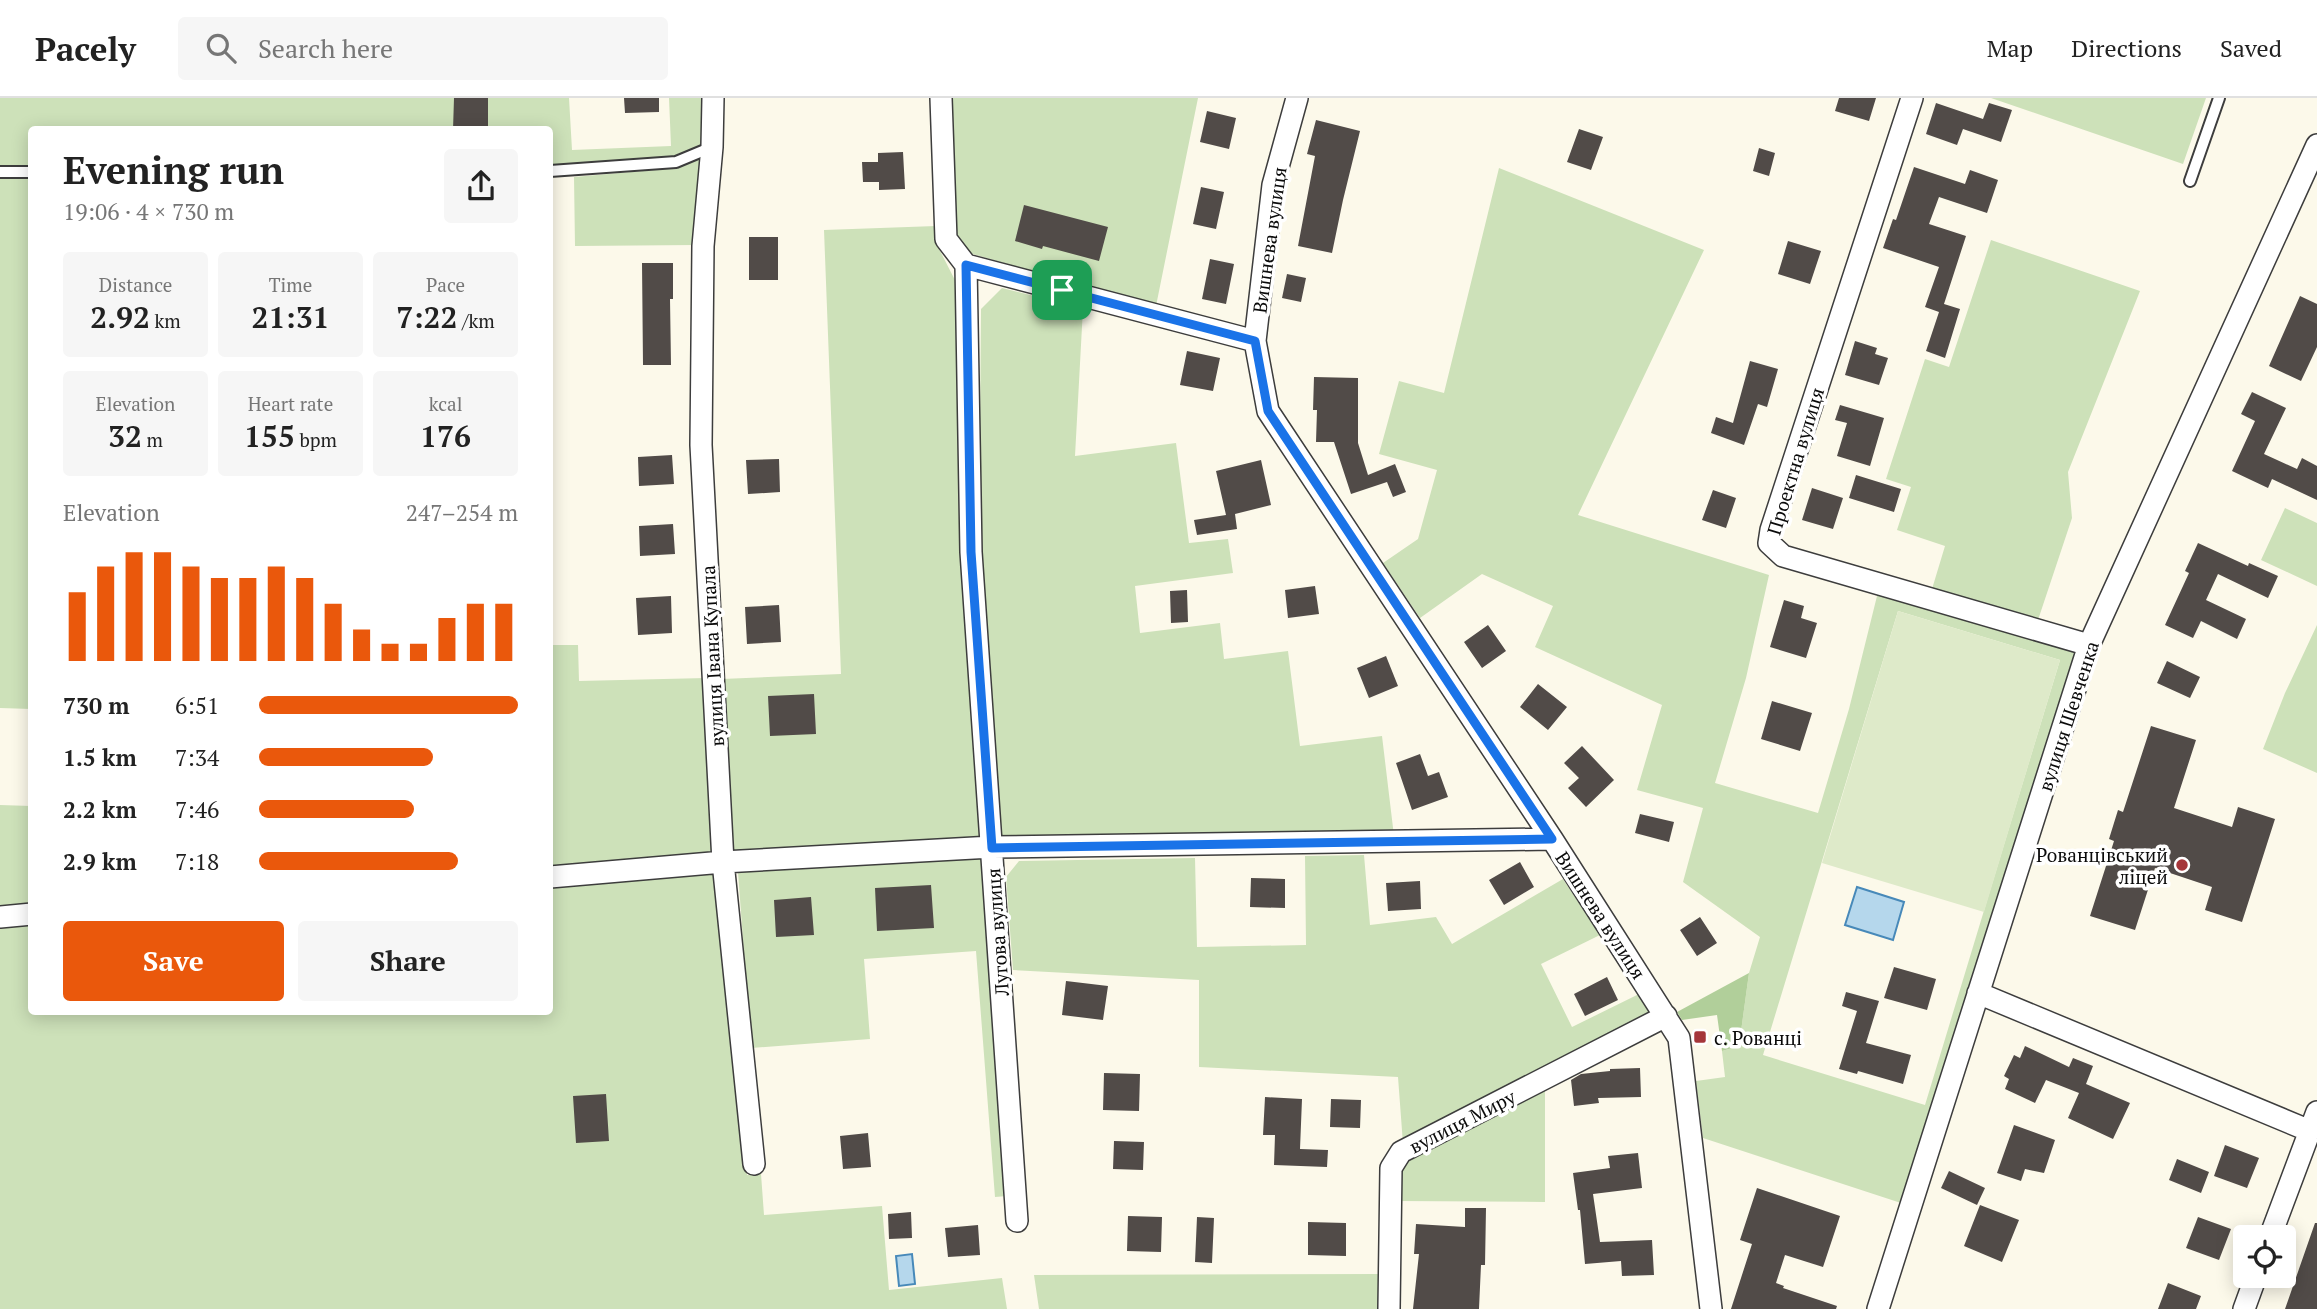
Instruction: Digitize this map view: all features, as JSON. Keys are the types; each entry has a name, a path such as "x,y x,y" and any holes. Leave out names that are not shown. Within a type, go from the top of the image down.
{"street":[{"name":"вулиця Івана Купала","path":"713,98 712,147 703,246 701,445 723,862 754,1164"},
{"path":"942,98 946,239 966,265 1255,341"},
{"name":"Вишнева вулиця","path":"1297,98 1273,185 1255,341 1268,411 1552,839 1679,1038 1711,1309"},
{"name":"Проектна вулиця","path":"1912,98 1769,543 1783,556 2089,645"},
{"name":"вулиця Шевченка","path":"1878,1309 2089,645 2317,145"},
{"name":"Лугова вулиця","path":"966,265 971,552 1017,1221"},
{"path":"553,877 723,862 992,848 1552,839"},
{"path":"0,917 28,914"},
{"path":"1978,993 2314,1121 2275,1225"},
{"name":"вулиця Миру","path":"1390,1309 1391,1168 1401,1152 1665,1016"},
{"path":"2244,1309 2252,1288"}],"lane":[{"path":"2190,181 2219,98"},
{"path":"553,171 676,162 712,147"},
{"path":"0,172 28,172"}],"green space":[{"path":"0,98 569,98 572,150 671,146 669,98 705,98 705,144 674,156 553,166 553,126 28,126 28,167 0,167"},
{"path":"949,98 1198,98 1156,306 969,253 953,236"},
{"path":"1991,98 2206,98 2183,164"},
{"path":"704,157 696,245 575,246 574,177 677,168"},
{"path":"1499,168 1704,250 1578,515 1769,575 1746,678 1715,783 1818,813 1849,709 1878,592 2076,653 1904,1204 1703,1138 1696,1081 1725,1077 1722,1051 1739,1046 1749,973 1760,937 1683,882 1703,808 1637,790 1662,705 1535,647 1553,606 1482,574 1420,618 1383,563 1418,539 1437,470 1379,454 1399,381 1444,393","holes":["1898,611 2060,660 1925,1105 1763,1055"]},
{"path":"0,178 28,178 28,709 0,708"},
{"path":"936,226 936,243 958,286 983,839 731,852 722,679 841,674 824,230"},
{"path":"1991,240 2140,291 2068,472 2072,518 2038,620 1932,589 1945,546 1897,530 1911,487 1886,479 1925,359 1949,367"},
{"path":"1002,288 1083,308 1075,456 1176,443 1189,543 1228,539 1233,573 1135,586 1140,633 1220,623 1224,659 1288,651 1300,746 1382,736 1394,836 1002,839 979,552 981,309"},
{"path":"2285,508 2317,523 2317,586 2261,560"},
{"path":"1898,611 2060,660 1984,912 1822,863"},
{"path":"2317,625 2317,773 2263,749 2285,693"},
{"path":"553,645 578,645 579,681 706,678 715,854 553,868"},
{"path":"0,805 28,806 28,905 0,908"},
{"path":"981,853 1007,1196 995,1197 976,951 864,959 870,1039 751,1048 738,872"},
{"path":"1364,855 1370,925 1436,917 1452,944 1563,879 1600,935 1541,964 1572,1027 1639,994 1653,1015 1403,1144 1398,1077 1199,1067 1199,980 1013,970 1006,877 1019,861 1195,858 1197,947 1306,945 1305,856"},
{"path":"718,872 747,1175 761,1174 764,1215 882,1206 889,1290 1002,1278 1007,1309 0,1309 0,927 28,924 28,1015 553,1015 553,886"},
{"path":"1749,973 1739,1046 1722,1051 1717,1015 1682,1020 1677,1012"},
{"path":"1545,1086 1545,1202 1397,1201 1397,1170 1405,1157"},
{"path":"1383,1274 1383,1309 1039,1309 1034,1275"}],"water":[{"path":"1857,887 1904,902 1893,940 1845,925"},
{"path":"912,1254 915,1284 899,1286 896,1256"}],"building":[{"path":"454,98 488,98 488,126 453,126"},
{"path":"624,98 659,98 659,112 625,113"},
{"path":"1839,98 1876,98 1869,121 1835,111"},
{"path":"1936,103 1983,119 1989,103 2012,110 2001,142 1963,129 1957,145 1926,134"},
{"path":"1207,111 1236,118 1229,149 1200,142"},
{"path":"1316,120 1360,131 1332,253 1298,246 1315,156 1307,154"},
{"path":"1579,129 1603,137 1591,170 1567,162"},
{"path":"1759,148 1775,153 1769,176 1753,171"},
{"path":"903,152 905,189 879,190 879,182 863,182 862,162 878,162 878,153"},
{"path":"1914,167 1965,184 1970,170 1998,180 1987,213 1939,197 1929,224 1966,236 1944,304 1960,309 1945,358 1926,351 1939,312 1925,307 1939,267 1883,248 1893,219 1896,220"},
{"path":"1201,187 1224,192 1216,229 1193,224"},
{"path":"1024,205 1108,227 1099,261 1015,241"},
{"path":"749,237 778,237 778,280 749,280"},
{"path":"1788,241 1821,251 1810,284 1778,274"},
{"path":"1210,259 1234,264 1226,304 1202,299"},
{"path":"642,263 673,263 673,299 670,299 671,365 643,365"},
{"path":"1287,274 1306,278 1301,302 1282,298"},
{"path":"2300,296 2317,304 2317,347 2301,381 2269,366"},
{"path":"1855,341 1877,348 1875,354 1888,358 1879,385 1845,375"},
{"path":"1187,351 1220,358 1213,391 1180,385"},
{"path":"1750,361 1778,369 1767,407 1758,404 1744,445 1711,433 1716,417 1733,423"},
{"path":"1314,377 1358,378 1358,443 1368,475 1395,464 1406,492 1393,497 1387,482 1351,494 1334,442 1316,442"},
{"path":"2252,392 2286,408 2264,454 2297,469 2302,458 2317,466 2317,500 2272,479 2268,488 2232,471 2255,421 2241,414"},
{"path":"1840,405 1884,418 1870,466 1837,456 1847,423 1835,420"},
{"path":"672,455 674,484 639,486 638,457"},
{"path":"779,459 780,492 748,494 746,460"},
{"path":"1261,460 1271,505 1235,514 1237,529 1197,535 1194,520 1226,515 1216,471"},
{"path":"1856,475 1901,489 1894,512 1849,498"},
{"path":"1812,488 1843,498 1833,529 1802,520"},
{"path":"1713,490 1736,498 1726,528 1702,520"},
{"path":"673,524 675,554 640,556 639,526"},
{"path":"2198,543 2248,566 2249,563 2278,576 2268,598 2218,574 2206,600 2246,619 2237,639 2201,621 2193,638 2165,625 2189,573 2185,571"},
{"path":"1315,586 1319,614 1288,618 1285,590"},
{"path":"1187,590 1188,622 1171,623 1170,591"},
{"path":"671,596 672,633 638,635 636,598"},
{"path":"1784,600 1804,606 1801,618 1817,623 1806,658 1770,647"},
{"path":"779,605 781,642 747,644 745,607"},
{"path":"1488,625 1506,651 1482,668 1464,642"},
{"path":"1386,656 1398,686 1369,698 1357,668"},
{"path":"2167,661 2200,677 2190,698 2157,683"},
{"path":"1538,684 1567,707 1548,730 1520,707"},
{"path":"814,694 816,734 770,736 768,696"},
{"path":"1772,701 1812,713 1800,751 1761,739"},
{"path":"2151,726 2196,740 2174,808 2232,827 2238,807 2275,819 2242,922 2205,910 2212,887 2155,868 2135,930 2090,916 2114,841 2109,839 2118,810 2123,812"},
{"path":"1582,746 1614,780 1586,807 1568,788 1579,778 1564,763"},
{"path":"1420,754 1428,776 1439,772 1448,797 1412,810 1396,763"},
{"path":"1640,814 1674,822 1669,842 1635,833"},
{"path":"1520,862 1534,887 1504,905 1489,880"},
{"path":"1251,878 1285,879 1285,908 1250,907"},
{"path":"1420,881 1421,909 1388,911 1386,883"},
{"path":"931,885 934,928 877,931 875,888"},
{"path":"811,897 814,935 776,937 774,900"},
{"path":"1700,917 1717,943 1697,956 1680,930"},
{"path":"1894,967 1936,979 1927,1010 1884,998"},
{"path":"1607,977 1618,1000 1585,1016 1574,994"},
{"path":"1066,981 1108,986 1103,1020 1062,1015"},
{"path":"1846,992 1879,1001 1866,1043 1911,1055 1903,1084 1858,1071 1857,1074 1839,1069 1857,1011 1842,1006"},
{"path":"2025,1046 2069,1067 2073,1058 2093,1066 2086,1084 2130,1103 2113,1139 2068,1118 2079,1093 2046,1080 2035,1103 2005,1089 2009,1079 2004,1076 2014,1055 2020,1058"},
{"path":"1640,1068 1641,1097 1598,1098 1599,1103 1574,1106 1571,1080 1581,1074"},
{"path":"1104,1073 1140,1074 1139,1111 1103,1110"},
{"path":"606,1094 609,1141 576,1143 573,1096"},
{"path":"1265,1097 1302,1099 1300,1149 1328,1150 1327,1167 1274,1165 1275,1135 1263,1135"},
{"path":"1331,1099 1361,1100 1360,1128 1330,1127"},
{"path":"2014,1125 2055,1140 2044,1173 2025,1169 2021,1181 1997,1173"},
{"path":"868,1133 871,1167 843,1169 840,1136"},
{"path":"1114,1141 1144,1142 1143,1170 1113,1169"},
{"path":"2225,1145 2259,1158 2247,1188 2214,1176"},
{"path":"1638,1153 1642,1188 1593,1194 1600,1242 1652,1240 1654,1275 1622,1276 1621,1261 1585,1264 1580,1210 1573,1173 1610,1168 1608,1156"},
{"path":"2177,1159 2209,1172 2201,1193 2169,1180"},
{"path":"1949,1171 1985,1188 1977,1205 1941,1188"},
{"path":"1757,1188 1840,1216 1823,1267 1785,1255 1776,1283 1784,1286 1783,1288 1837,1306 1836,1309 1731,1309 1752,1244 1740,1240"},
{"path":"1980,1205 2019,1220 2002,1262 1964,1246"},
{"path":"1465,1208 1486,1208 1485,1265 1481,1265 1479,1309 1413,1309 1419,1254 1414,1254 1416,1224 1465,1227"},
{"path":"911,1212 912,1238 889,1239 888,1214"},
{"path":"1128,1216 1162,1217 1161,1252 1127,1251"},
{"path":"1197,1217 1214,1218 1212,1263 1195,1262"},
{"path":"2198,1217 2231,1229 2219,1260 2186,1248"},
{"path":"1308,1222 1346,1223 1346,1256 1308,1255"},
{"path":"2317,1223 2317,1309 2285,1309 2292,1288 2296,1288 2296,1277"},
{"path":"978,1225 980,1255 948,1257 945,1228"},
{"path":"2168,1283 2201,1296 2196,1309 2158,1309"}],"place":[{"name":"Рованцівський ліцей","path":"2182,865"},
{"name":"с. Рованці","path":"1700,1037"}],"route":[{"path":"966,265 1062,290 1255,341 1268,411 1552,839 992,848 971,552 966,265"}]}
